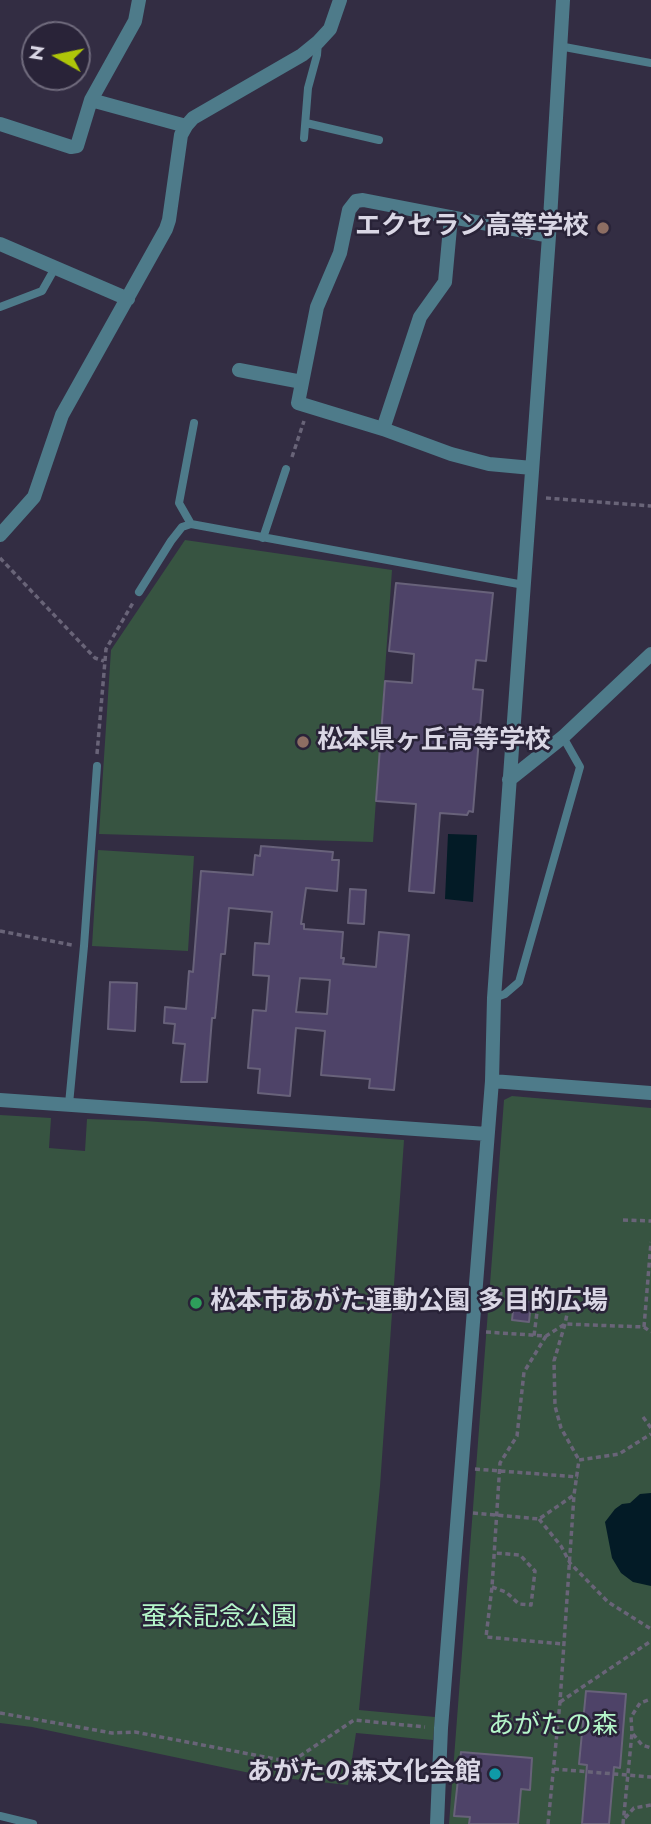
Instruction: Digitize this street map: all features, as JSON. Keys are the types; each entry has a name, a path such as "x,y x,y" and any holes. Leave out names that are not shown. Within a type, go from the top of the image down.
{"street":[{"path":"0,124 71,148 76,146 91,100 135,21 139,0"},
{"path":"2,529 34,497 62,415 169,220 181,135 186,126 193,118 302,55 318,42 330,29 340,0"},
{"path":"437,1824 441,1728 492,1081 494,998 533,468 563,0"},
{"path":"91,100 186,126"},
{"path":"533,468 489,464 463,458 383,429 298,403 317,307 340,253 352,204 363,200 549,236"},
{"path":"383,429 419,317 445,282 451,217"},
{"path":"0,244 128,299"},
{"path":"239,370 302,382"},
{"path":"509,780 563,737 651,654"},
{"path":"492,1081 651,1093"},
{"path":"0,1100 487,1134"}],"lane":[{"path":"304,138 308,88 318,42"},
{"path":"559,46 651,63"},
{"path":"306,123 379,141"},
{"path":"0,307 42,291 55,268"},
{"path":"191,524 179,503 194,424"},
{"path":"263,538 286,469"},
{"path":"139,592 171,541 182,527 191,524 524,585"},
{"path":"494,998 505,995 519,982 580,767 563,737"},
{"path":"69,1104 97,766"},
{"path":"0,1815 33,1824"}],"path":[{"path":"286,469 309,406"},
{"path":"530,497 651,506"},
{"path":"0,558 95,658 104,661"},
{"path":"97,766 106,649 139,592"},
{"path":"0,931 84,946"},
{"path":"623,1220 651,1221"},
{"path":"644,1327 651,1242"},
{"path":"487,1293 538,1296 534,1336"},
{"path":"548,1824 579,1460 561,1428 555,1406 554,1362 570,1298"},
{"path":"564,1644 486,1637 495,1553 500,1463 517,1436 524,1372 546,1336 565,1324 644,1327 651,1332"},
{"path":"484,1332 546,1336"},
{"path":"643,1417 651,1428"},
{"path":"579,1460 619,1454 651,1434"},
{"path":"473,1469 578,1477"},
{"path":"470,1513 539,1519 575,1495"},
{"path":"539,1519 561,1546 570,1563 608,1602 651,1629"},
{"path":"492,1587 506,1592 519,1604 531,1605 536,1571 520,1555 495,1553"},
{"path":"560,1702 651,1641"},
{"path":"624,1822 632,1733 630,1725 634,1709 640,1703 651,1699"},
{"path":"0,1713 112,1733 135,1732 291,1762 354,1720 434,1728"},
{"path":"632,1733 642,1745 651,1748"},
{"path":"554,1769 651,1777"},
{"path":"624,1822 634,1808 651,1805"}],"green space":[{"path":"185,540 392,570 373,842 99,834 111,650"},
{"path":"98,850 194,856 188,951 92,946"},
{"name":"あがたの森","path":"512,1096 651,1108 651,1824 449,1824 504,1100"},
{"name":"蚕糸記念公園","path":"0,1115 51,1118 49,1148 85,1151 87,1119 404,1140 380,1486 359,1710 435,1717 433,1740 356,1733 348,1785 264,1776 32,1727 0,1723"}],"water":[{"path":"448,834 477,835 473,902 445,899"},
{"path":"651,1493 651,1586 633,1582 621,1573 612,1558 605,1522 622,1504 630,1503 640,1494"}],"building":[{"path":"396,583 493,593 486,661 476,660 473,689 483,690 473,812 469,811 467,815 440,813 434,893 409,891 416,804 376,801 385,681 412,683 414,654 389,651"},
{"path":"261,846 333,852 332,860 339,860 337,891 306,888 301,924 304,924 304,929 343,932 343,964 376,967 379,932 409,935 394,1090 369,1088 370,1079 321,1075 325,1031 296,1028 290,1096 258,1093 260,1069 248,1068 253,1010 266,1011 269,976 253,975 255,943 269,944 272,912 229,908 225,954 221,954 215,1018 212,1018 207,1082 181,1082 185,1044 173,1043 175,1024 164,1023 165,1007 186,1009 189,971 193,972 201,871 253,875 255,855 260,856","holes":["300,978 330,980 327,1014 296,1012"]},
{"path":"350,889 366,890 364,924 348,923"},
{"path":"110,982 137,983 135,1031 108,1029"},
{"path":"514,1301 531,1302 529,1322 512,1320"},
{"path":"586,1691 626,1694 620,1768 614,1767 609,1824 582,1824 587,1765 579,1764"},
{"name":"あがたの森文化会館","path":"461,1752 532,1758 530,1790 521,1789 518,1824 469,1824 470,1817 454,1816"}],"place":[{"name":"エクセラン高等学校","path":"603,228"},
{"name":"松本県ヶ丘高等学校","path":"303,742"},
{"name":"松本市あがた運動公園 多目的広場","path":"196,1303"},
{"name":"あがたの森文化会館","path":"495,1774"}]}
